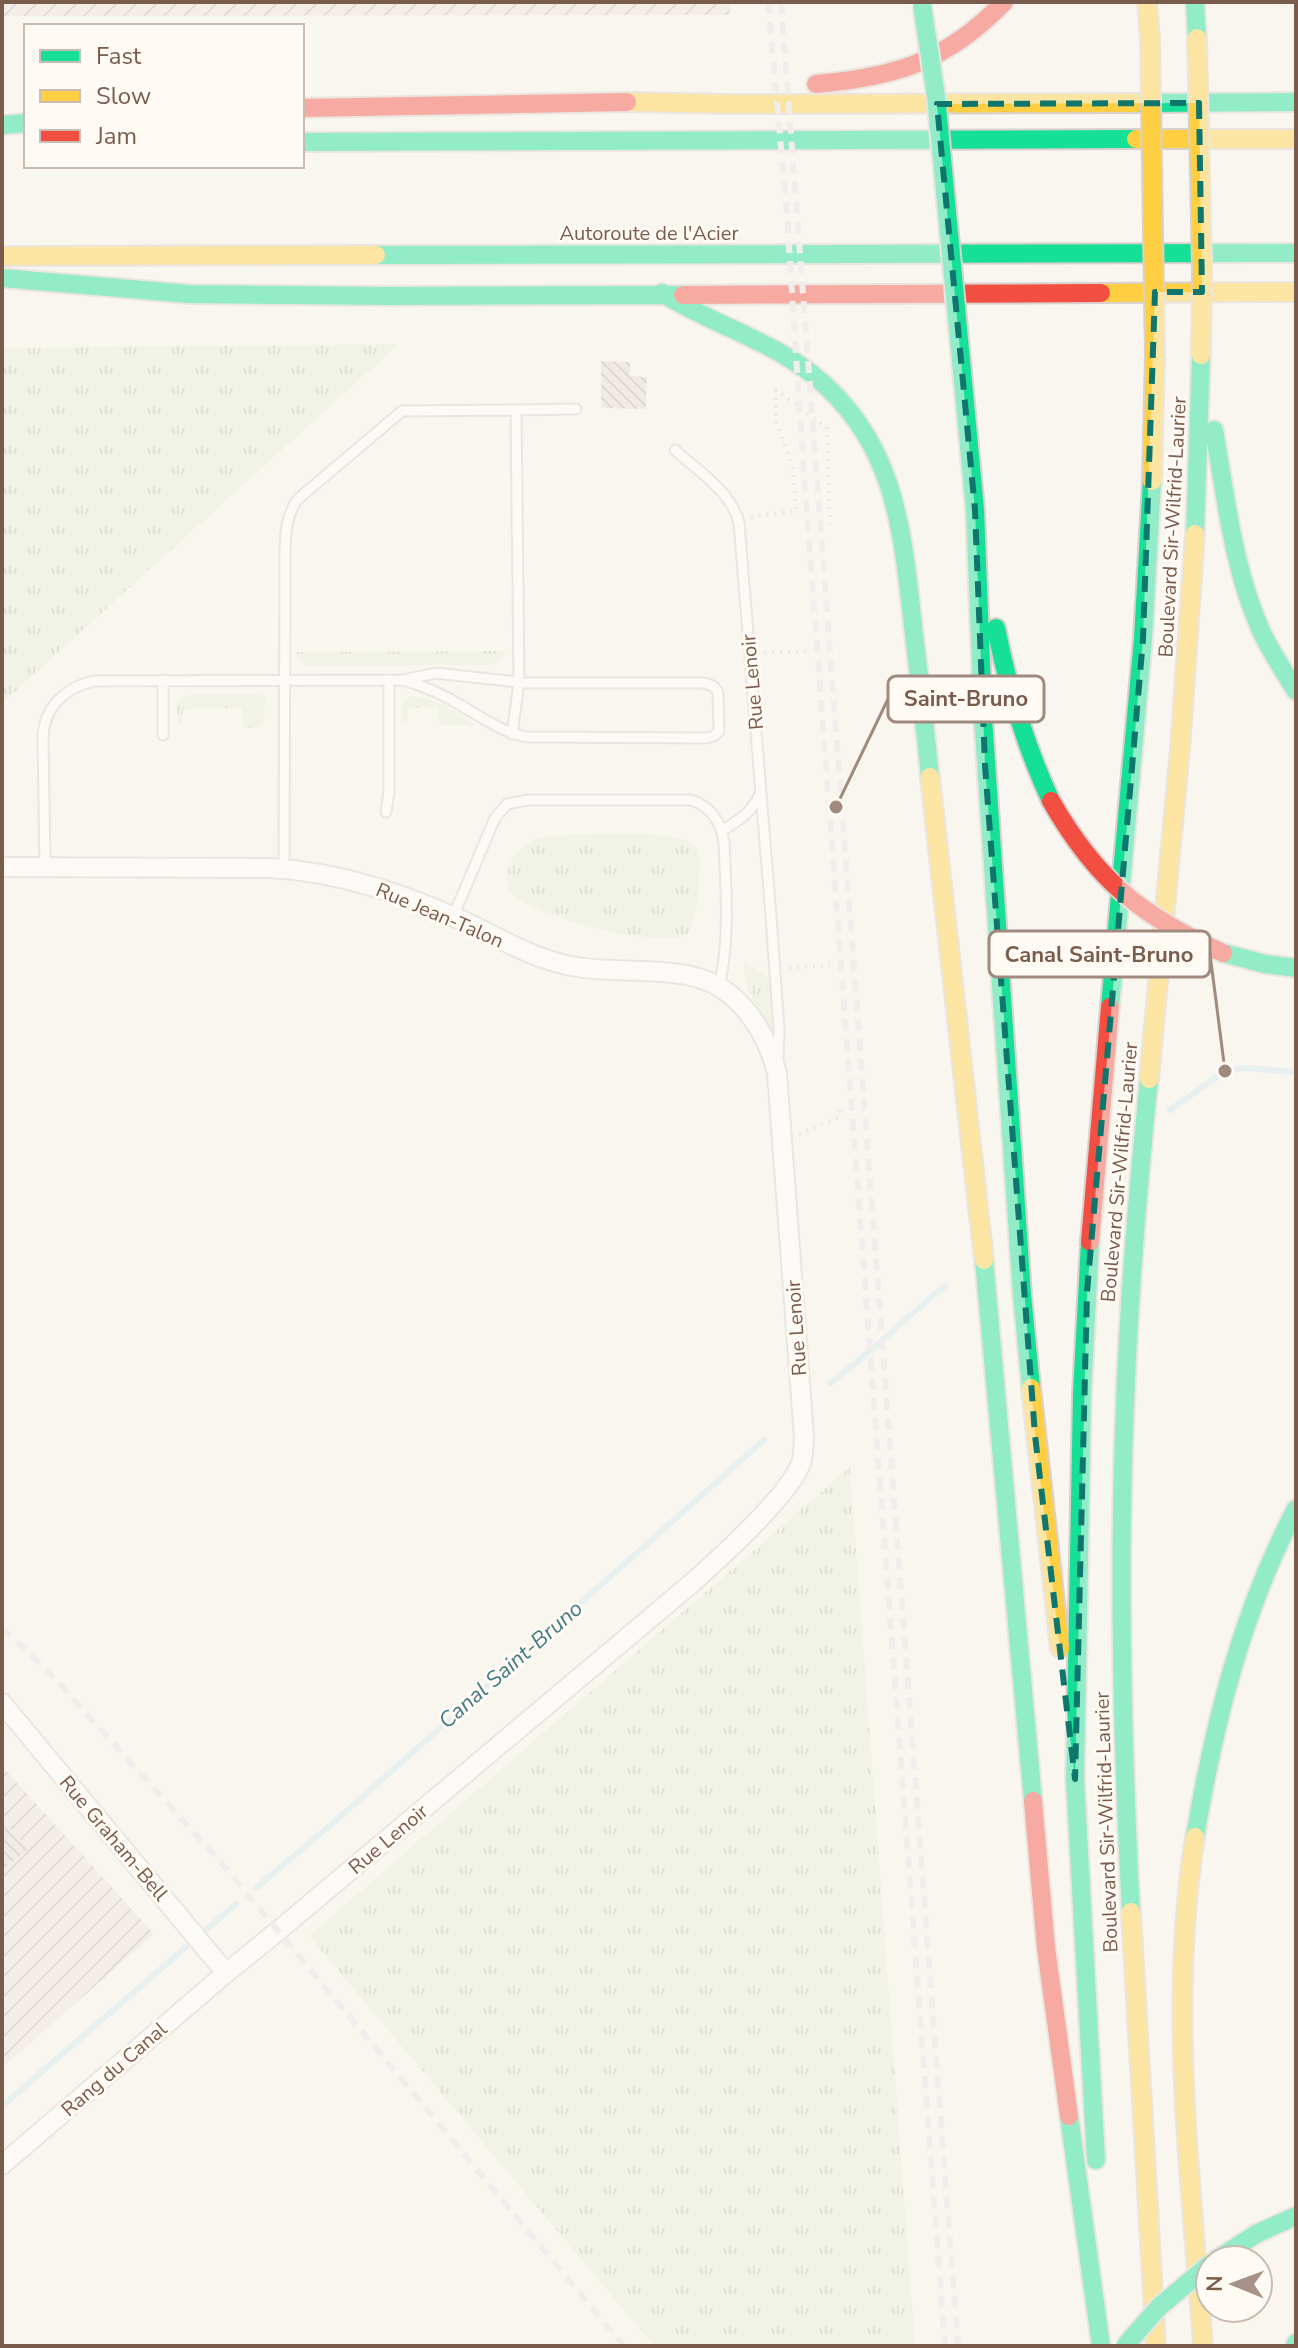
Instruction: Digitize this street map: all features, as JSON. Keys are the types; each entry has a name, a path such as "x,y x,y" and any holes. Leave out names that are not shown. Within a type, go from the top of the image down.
{"highway":[{"path":"624,102 841,83 903,70 956,46 981,27 1004,2"},
{"name":"Boulevard Sir-Wilfrid-Laurier","path":"1104,2346 1075,1779 1081,1436 1089,1247 1142,653 1151,501 1155,356 1154,205 1147,2"},
{"name":"Boulevard Sir-Wilfrid-Laurier","path":"1156,2346 1125,1782 1121,1606 1123,1467 1135,1234 1188,653 1197,497 1202,268 1195,2"},
{"path":"930,4 975,510 983,734 1022,1295 1075,1779"},
{"path":"304,108 624,102 1296,102"},
{"path":"2,125 24,123"},
{"path":"304,142 1296,139"},
{"name":"Autoroute de l'Acier","path":"2,256 1296,253"},
{"path":"2,278 189,294 1296,292"},
{"path":"662,293 701,316 778,351 829,388 859,419 871,439 882,460 898,510 980,1217 1046,1948 1104,2346"},
{"path":"1201,355 1242,579 1274,659 1296,691"},
{"path":"975,510 1009,694 1023,737 1063,822 1092,863 1125,897 1164,925 1223,953 1296,968"},
{"path":"1203,2346 1185,2032 1184,1974 1189,1883 1202,1796 1228,1681 1251,1606 1296,1509"},
{"path":"1241,2244 1296,2216"},
{"path":"1125,2346 1159,2307 1194,2277"}],"street":[{"name":"Rue Jean-Talon","path":"2,867 284,869 364,883 413,899 552,962 601,970 680,974 705,980 734,998 750,1015 768,1045 777,1073"},
{"name":"Rue Lenoir","path":"226,1973 682,1592 726,1552 790,1482 801,1463 804,1438 777,1073"},
{"name":"Rue Graham-Bell","path":"2,1703 226,1973"},
{"name":"Rang du Canal","path":"2,2165 226,1973"}],"lane":[{"path":"284,869 286,540 291,510 298,499 402,411 576,409"},
{"path":"512,734 519,683 516,410"},
{"name":"Rue Lenoir","path":"675,450 732,504 739,526 775,969 779,1029 777,1073"},
{"path":"45,866 44,728 52,707 69,691 94,681 403,680 436,673 519,683 704,683 718,692 719,731 710,738 540,739 512,734 431,690 403,680"},
{"path":"163,680 163,735"},
{"path":"386,812 389,792 389,680"},
{"path":"722,831 750,811 761,791"},
{"path":"453,917 495,818 500,809 515,801 691,800 714,815 724,843 727,934 719,987"}],"path":[{"path":"739,526 756,516 796,511 793,468 776,421 775,389 827,428 830,524"},
{"path":"749,654 807,651"},
{"path":"775,969 830,965"},
{"path":"782,1139 833,1121 839,1117 841,1109"}],"highlighted area":[{"path":"1199,103 1202,292 1155,292 1143,639 1087,1292 1075,1779 1035,1435 985,765 975,510 937,104"}],"shaded area":[{"path":"2,2 729,2 730,15 2,16"},
{"path":"2,1766 154,1934 2,2068"}],"green space":[{"path":"399,344 2,703 2,348"},
{"path":"506,651 502,661 487,665 309,666 300,661 296,652"},
{"path":"189,695 263,695 264,724 243,728 242,708 183,709 182,723 178,723 177,703"},
{"path":"411,696 444,706 474,725 439,725 438,707 408,708 408,722 403,722 401,710"},
{"path":"564,835 668,836 692,843 699,856 698,903 695,919 686,935 672,939 620,934 566,920 516,898 507,884 510,862 515,855 536,839"},
{"path":"744,960 770,980 774,1033 749,991"},
{"path":"850,1467 915,2346 654,2346 309,1936"}],"building":[{"path":"601,361 630,362 630,376 647,377 646,409 601,408"},
{"path":"2,1818 28,1849 2,1870"}],"waterway":[{"name":"Canal Saint-Bruno","path":"1170,1110 1225,1071 1245,1068 1296,1072"},
{"name":"Canal Saint-Bruno","path":"830,1383 945,1286"},
{"name":"Canal Saint-Bruno","path":"256,1888 764,1440"},
{"name":"Canal Saint-Bruno","path":"2,2106 236,1904"}],"railway":[{"path":"768,2 787,216 945,2346"},
{"path":"781,2 958,2346"},
{"path":"2,1628 49,1672 224,1866 624,2346"}],"traffic: fast":[{"path":"1195,2 1197,38"},
{"path":"922,5 936,96 958,329"},
{"path":"1137,103 1296,102"},
{"path":"2,125 24,123"},
{"path":"304,142 1136,139"},
{"path":"376,255 1296,253"},
{"path":"2,278 189,294 683,295"},
{"path":"662,293 776,351 812,374 840,400 861,427 878,457 890,488 904,554 930,777"},
{"path":"958,329 975,510 983,718 1031,1388"},
{"path":"1195,534 1201,355"},
{"path":"1214,430 1244,584 1262,633 1296,691"},
{"path":"1110,1007 1143,639 1152,481"},
{"path":"996,628 1018,716 1051,801"},
{"path":"1223,953 1296,968"},
{"path":"1131,1912 1122,1658 1123,1467 1131,1282 1149,1079"},
{"path":"1090,1242 1082,1394 1075,1779 1096,2160"},
{"path":"984,1260 1033,1801"},
{"path":"1195,1837 1211,1752 1232,1669 1260,1587 1296,1509"},
{"path":"1069,2116 1101,2346"},
{"path":"1241,2244 1296,2216"},
{"path":"1125,2346 1159,2307 1194,2277"}],"traffic: slow":[{"path":"1147,2 1150,38"},
{"path":"1150,38 1155,356"},
{"path":"1197,38 1201,355"},
{"path":"627,102 1137,103"},
{"path":"1136,139 1296,139"},
{"path":"2,256 376,255"},
{"path":"1101,293 1296,292"},
{"path":"1152,481 1155,356"},
{"path":"1149,1079 1180,749 1195,534"},
{"path":"930,777 984,1260"},
{"path":"1031,1388 1060,1648"},
{"path":"1195,1837 1183,1964 1184,2092 1203,2346"},
{"path":"1131,1912 1156,2346"}],"traffic: jam":[{"path":"816,84 872,77 919,62 962,39 1004,2"},
{"path":"304,108 627,102"},
{"path":"683,295 1101,293"},
{"path":"1051,801 1085,853 1123,893 1168,925 1223,953"},
{"path":"1090,1242 1110,1007"},
{"path":"1033,1801 1046,1948 1069,2116"}],"place":[{"name":"Saint-Bruno","path":"836,807"},
{"name":"Canal Saint-Bruno","path":"1225,1071"}]}
